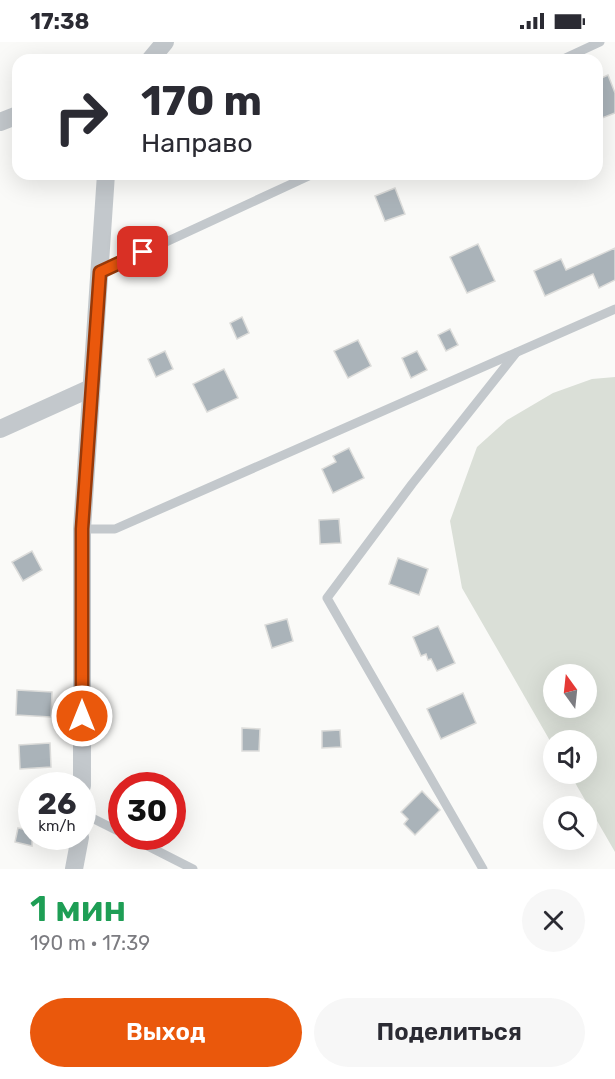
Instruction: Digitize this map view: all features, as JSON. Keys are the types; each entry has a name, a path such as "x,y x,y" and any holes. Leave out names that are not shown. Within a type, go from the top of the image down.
{"street":[{"path":"155,54 165,42"},
{"path":"82,772 82,529 106,180"},
{"path":"0,429 91,388"},
{"path":"74,869 78,850"}],"lane":[{"path":"574,54 600,42"},
{"path":"100,272 300,180"},
{"path":"82,529 114,529 615,309"},
{"path":"483,869 327,598 412,484 516,353"},
{"path":"156,850 193,869"}],"shaded area":[{"path":"615,377 615,852 597,821 597,796 583,796 576,784 597,784 597,730 544,730 462,588 450,521 477,447 507,420 553,393 592,379"}],"building":[{"path":"608,75 615,93 615,113 603,118 603,77"},
{"path":"395,188 405,214 385,221 375,196"},
{"path":"478,244 495,281 467,293 450,257"},
{"path":"615,248 615,280 599,288 593,274 545,296 534,271 561,259 566,270"},
{"path":"242,317 249,333 237,339 230,323"},
{"path":"450,329 458,345 446,351 438,335"},
{"path":"358,340 371,366 348,378 334,351"},
{"path":"165,351 173,369 156,377 148,359"},
{"path":"417,351 427,370 411,378 402,358"},
{"path":"224,369 238,398 207,412 193,384"},
{"path":"349,448 364,478 333,493 322,469 336,462 333,456"},
{"path":"339,519 341,543 320,544 319,520"},
{"path":"32,551 42,570 23,581 12,562"},
{"path":"398,558 428,569 419,595 389,584"},
{"path":"287,619 293,641 272,648 265,625"},
{"path":"438,626 455,663 437,671 426,654 421,656 413,637"},
{"path":"17,690 52,692 51,717 16,715"},
{"path":"463,693 476,723 441,739 427,709"},
{"path":"242,728 260,729 259,751 242,751"},
{"path":"340,730 341,747 322,748 322,731"},
{"path":"50,743 51,767 20,769 19,745"},
{"path":"422,791 440,810 415,835 404,824 408,819 401,812"}],"route":[{"path":"82,716 82,529 100,272 143,252"}]}
